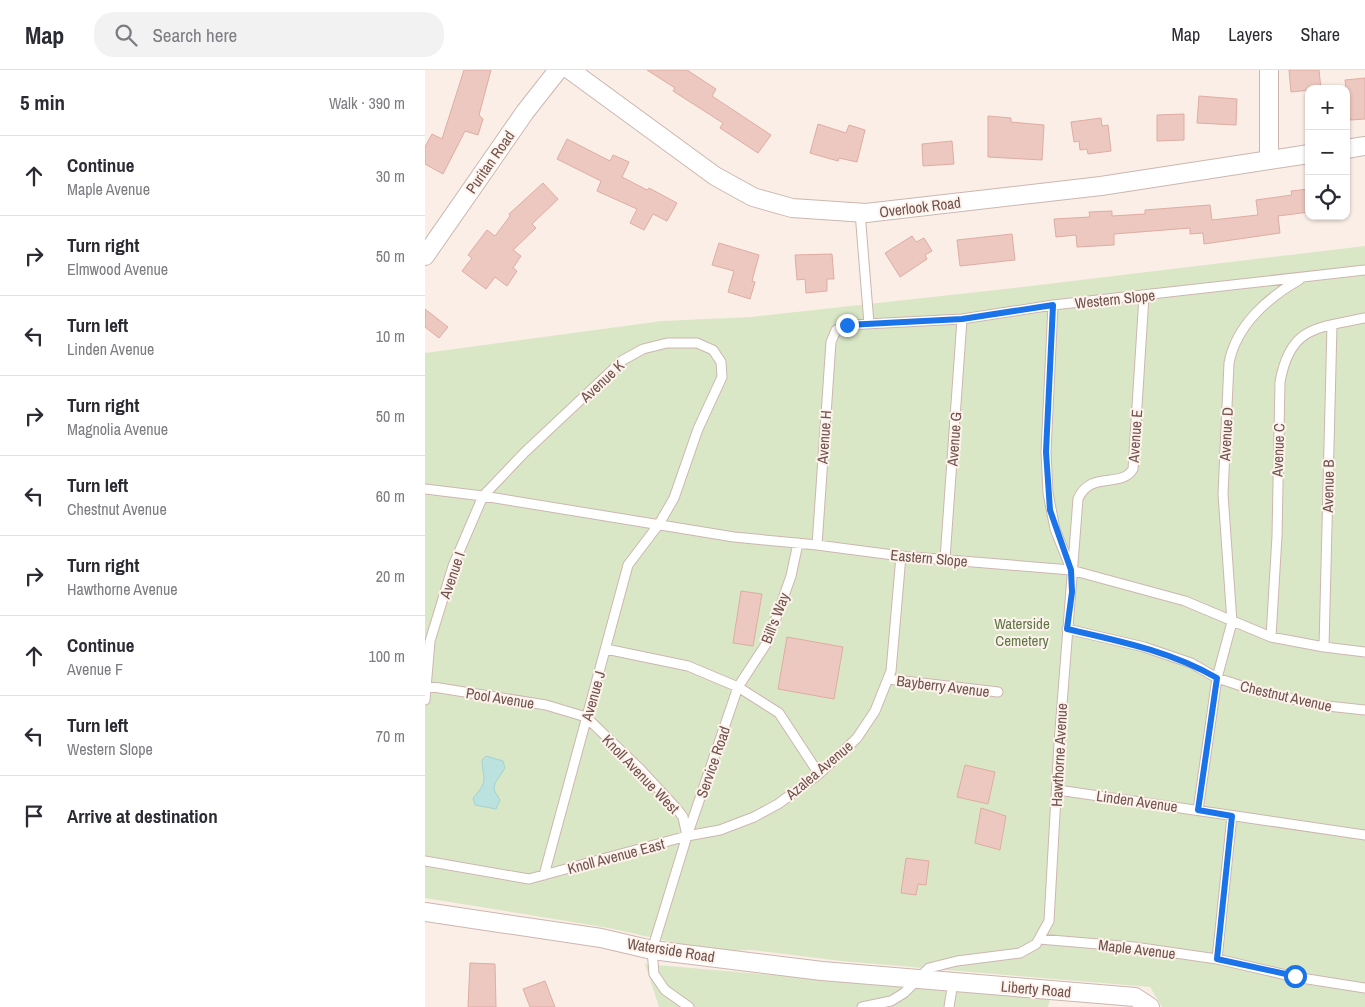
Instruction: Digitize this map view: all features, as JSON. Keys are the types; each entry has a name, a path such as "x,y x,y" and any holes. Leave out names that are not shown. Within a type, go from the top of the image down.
{"street":[{"name":"Puritan Road","path":"425,256 525,112 558,70"},
{"name":"Overlook Road","path":"570,70 715,176 753,197 792,208 859,212 1101,186 1305,155"},
{"path":"1269,70 1269,160"},
{"path":"1350,148 1365,146"},
{"name":"Waterside Road","path":"425,912 601,938 652,950 822,971 919,979"},
{"name":"Liberty Road","path":"919,979 1135,997 1150,1007"}],"lane":[{"path":"859,212 869,324"},
{"name":"Western Slope","path":"836,330 847,325 962,319 1053,305 1365,270"},
{"name":"Avenue D","path":"1198,810 1217,678 1232,622 1223,494 1229,373 1232,349 1245,325 1287,287 1304,278"},
{"name":"Avenue E","path":"1071,570 1080,494 1089,485 1097,481 1125,477 1133,469 1144,296"},
{"path":"1053,305 1046,452 1048,493 1055,530 1071,570"},
{"name":"Avenue C","path":"1271,637 1277,536 1280,382 1284,360 1294,343 1303,335 1318,328 1365,318"},
{"name":"Avenue G","path":"945,560 962,319"},
{"name":"Avenue B","path":"1324,647 1332,325"},
{"name":"Avenue H","path":"817,544 831,342 836,330"},
{"name":"Avenue K","path":"483,496 525,452 623,360 643,349 667,343 697,342 713,350 721,362 722,377 698,429 674,498 659,524"},
{"path":"425,489 483,496"},
{"name":"Eastern Slope","path":"483,496 734,537 817,544 901,556 1071,570 1185,601 1271,637 1324,647 1365,652"},
{"name":"Avenue I","path":"427,686 431,641 453,566 483,496"},
{"name":"Avenue J","path":"544,875 629,565 659,524"},
{"name":"Bill's Way","path":"739,687 768,642 791,576 797,543"},
{"name":"Azalea Avenue","path":"687,836 720,830 754,817 778,804 819,774 857,738 875,711 891,671 898,610 901,556"},
{"name":"Hawthorne Avenue","path":"1039,939 1049,922 1067,629 1072,592 1071,570"},
{"name":"Chestnut Avenue","path":"1067,629 1144,647 1191,663 1217,678 1257,692 1317,705 1365,710"},
{"path":"606,649 688,666 739,687 779,713 819,774"},
{"name":"Bayberry Avenue","path":"888,679 998,692"},
{"path":"425,700 427,686"},
{"name":"Pool Avenue","path":"427,686 545,705 586,718"},
{"name":"Service Road","path":"652,950 687,836 739,687"},
{"name":"Knoll Avenue West","path":"586,718 641,770 677,809 683,817 687,836"},
{"name":"Linden Avenue","path":"1057,790 1365,835"},
{"path":"1217,959 1232,816"},
{"name":"Knoll Avenue East","path":"544,875 687,836"},
{"path":"425,861 529,879 544,875"},
{"path":"862,1007 891,1001 904,994 919,979 920,975 929,968 1020,953 1036,944 1039,939"},
{"name":"Maple Avenue","path":"1039,939 1134,947 1217,959 1295,976 1365,988"},
{"path":"652,950 654,974 665,990 689,1007"},
{"path":"949,1007 953,982"}],"green space":[{"name":"Waterside Cemetery","path":"1365,246 1365,1007 1162,1007 1150,987 841,961 751,950 711,951 609,928 425,898 425,353 662,321 751,317"},
{"path":"645,964 1050,999 1048,1007 659,1007"}],"water":[{"path":"486,756 503,761 505,768 495,783 494,790 500,800 496,809 475,805 473,798 483,784 482,760"}],"building":[{"path":"464,70 491,70 479,115 483,119 478,135 465,131 443,174 425,164 425,147 432,134 442,139"},
{"path":"647,70 687,70 716,89 712,96 771,135 758,153 720,128 723,123 673,91 675,88"},
{"path":"1289,70 1319,70 1321,85 1305,85 1305,91 1291,92"},
{"path":"1365,78 1365,119 1350,120 1350,85 1346,85 1345,80"},
{"path":"1199,96 1237,99 1236,125 1197,123"},
{"path":"1184,114 1184,140 1157,141 1157,115"},
{"path":"988,116 1011,118 1011,122 1044,125 1042,160 988,157"},
{"path":"1101,118 1102,126 1108,125 1111,151 1088,154 1087,149 1080,150 1079,141 1074,142 1071,122"},
{"path":"818,124 846,133 849,125 865,130 857,162 839,158 838,161 810,153"},
{"path":"567,139 610,161 613,155 629,162 622,177 647,190 649,188 677,203 667,221 653,214 644,230 630,223 637,209 597,191 601,181 557,159"},
{"path":"952,141 954,164 923,166 922,144"},
{"path":"543,183 558,199 532,224 536,228 513,250 521,256 513,268 517,271 507,286 495,277 486,289 462,271 472,258 468,255 487,230 495,236 510,216 509,214"},
{"path":"1305,189 1305,213 1278,216 1280,233 1204,244 1203,233 1190,234 1190,228 1114,234 1114,245 1077,247 1076,235 1056,237 1054,219 1090,217 1089,212 1112,211 1112,216 1145,214 1145,210 1210,205 1212,220 1258,215 1256,200 1292,195 1291,191"},
{"path":"1012,234 1015,260 960,266 957,240"},
{"path":"912,236 916,242 924,238 932,251 925,255 927,259 900,277 885,253"},
{"path":"719,243 759,255 752,281 755,282 750,299 728,292 734,271 712,265"},
{"path":"832,254 834,279 827,279 827,291 806,293 805,279 797,280 795,255"},
{"path":"425,309 448,327 439,338 425,327"},
{"path":"741,591 762,594 753,646 733,643"},
{"path":"787,637 843,647 834,699 778,689"},
{"path":"965,765 995,772 988,804 957,797"},
{"path":"981,808 1006,816 1000,850 975,843"},
{"path":"906,858 929,861 926,885 918,884 916,895 901,893"},
{"path":"470,963 495,964 496,1007 468,1007"},
{"path":"545,981 555,1007 530,1007 523,989"}],"route":[{"path":"847,325 962,319 1053,305 1046,452 1050,510 1055,530 1071,570 1072,592 1067,629 1144,647 1191,663 1217,678 1198,810 1232,816 1217,959 1295,976"}]}
